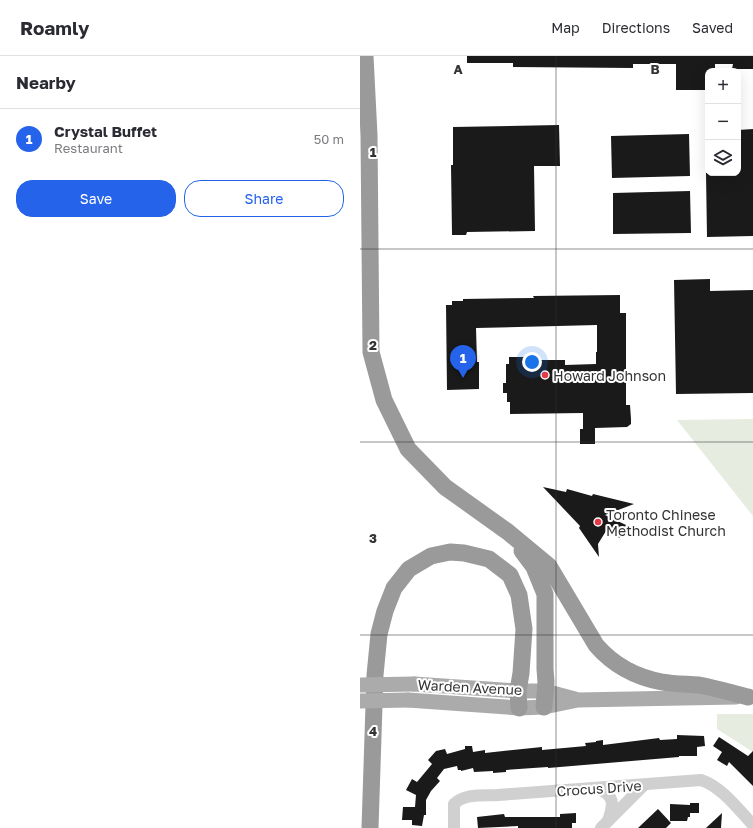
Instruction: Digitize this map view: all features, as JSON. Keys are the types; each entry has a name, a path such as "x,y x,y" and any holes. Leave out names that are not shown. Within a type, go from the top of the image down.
{"highway":[{"path":"365,56 369,135 372,352 384,400 408,449 445,487 508,532 549,566 596,645 618,666 640,676 663,682 701,686 750,697"},
{"path":"508,532 534,567 545,594 546,682 544,699"},
{"path":"370,828 375,675 379,634 385,611 394,588 409,569 431,556 450,552 464,553 489,559 510,575 519,596 524,629 521,673 518,691 519,708"},
{"path":"360,793 362,828"}],"main road":[{"name":"Warden Avenue","path":"360,685 414,684 518,691 544,699 578,700 750,697"},
{"name":"Warden Avenue","path":"360,701 408,700 519,708 544,699"}],"street":[{"name":"Crocus Drive","path":"454,828 454,804 459,800 472,796 498,796 701,780 709,783 729,799 753,827"},
{"path":"604,825 644,785"},
{"path":"597,788 607,793 612,801 612,809 604,825"}],"shaded area":[{"path":"753,419 753,516 677,420"},
{"path":"717,714 753,714 753,752 717,729"}],"building":[{"path":"467,56 753,56 753,69 732,68 733,64 715,64 715,68 705,68 705,90 676,90 676,64 633,64 633,68 513,67 513,63 467,63"},
{"path":"559,125 560,166 534,166 535,231 467,232 466,235 452,235 451,165 453,165 453,127"},
{"path":"753,129 753,236 707,237 706,176 741,176 741,130"},
{"path":"689,134 690,176 612,178 611,136"},
{"path":"690,191 691,233 613,234 613,193"},
{"path":"710,279 710,291 753,290 753,393 676,394 674,280"},
{"name":"Howard Johnson","path":"620,295 620,313 626,313 626,405 630,405 631,419 631,424 627,427 595,428 595,444 580,444 580,429 583,429 583,413 510,414 510,402 507,402 507,393 503,393 503,383 506,383 506,364 509,364 509,357 536,357 536,360 565,360 565,365 596,364 597,325 476,328 477,362 479,362 479,389 447,390 446,305 452,305 452,301 463,301 463,299 534,298 533,296"},
{"name":"Toronto Chinese Methodist Church","path":"543,487 566,492 567,489 592,496 593,494 634,504 605,515 626,525 620,538 606,531 598,544 599,557 579,528 580,526"},
{"path":"677,735 704,736 705,746 697,747 697,756 679,756 548,768 506,770 506,772 493,773 493,771 474,772 473,768 461,771 458,770 457,766 444,769 437,778 440,781 431,791 426,800 426,815 424,815 422,826 412,825 412,820 402,820 403,807 415,807 416,795 406,790 412,779 417,782 432,764 428,760 436,751 445,749 447,754 465,749 465,746 472,746 473,752 485,750 485,753 542,747 542,750 586,746 585,743 603,740 603,745 659,738 660,740 677,739"},
{"path":"719,737 748,756 753,751 753,786 729,762 727,766 717,760 722,752 713,746"},
{"path":"690,803 699,803 699,813 690,813 690,817 688,817 687,821 670,821 670,804 690,805"},
{"path":"658,809 671,823 666,828 638,828"},
{"path":"576,813 576,823 572,823 572,828 518,828 518,826 478,828 477,817 504,814 505,817 560,817 560,814"},
{"path":"722,813 721,828 706,828"}],"place":[{"name":"Howard Johnson","path":"545,375"},
{"name":"Crystal Buffet","path":"463,378"},
{"name":"Toronto Chinese Methodist Church","path":"598,522"}]}
